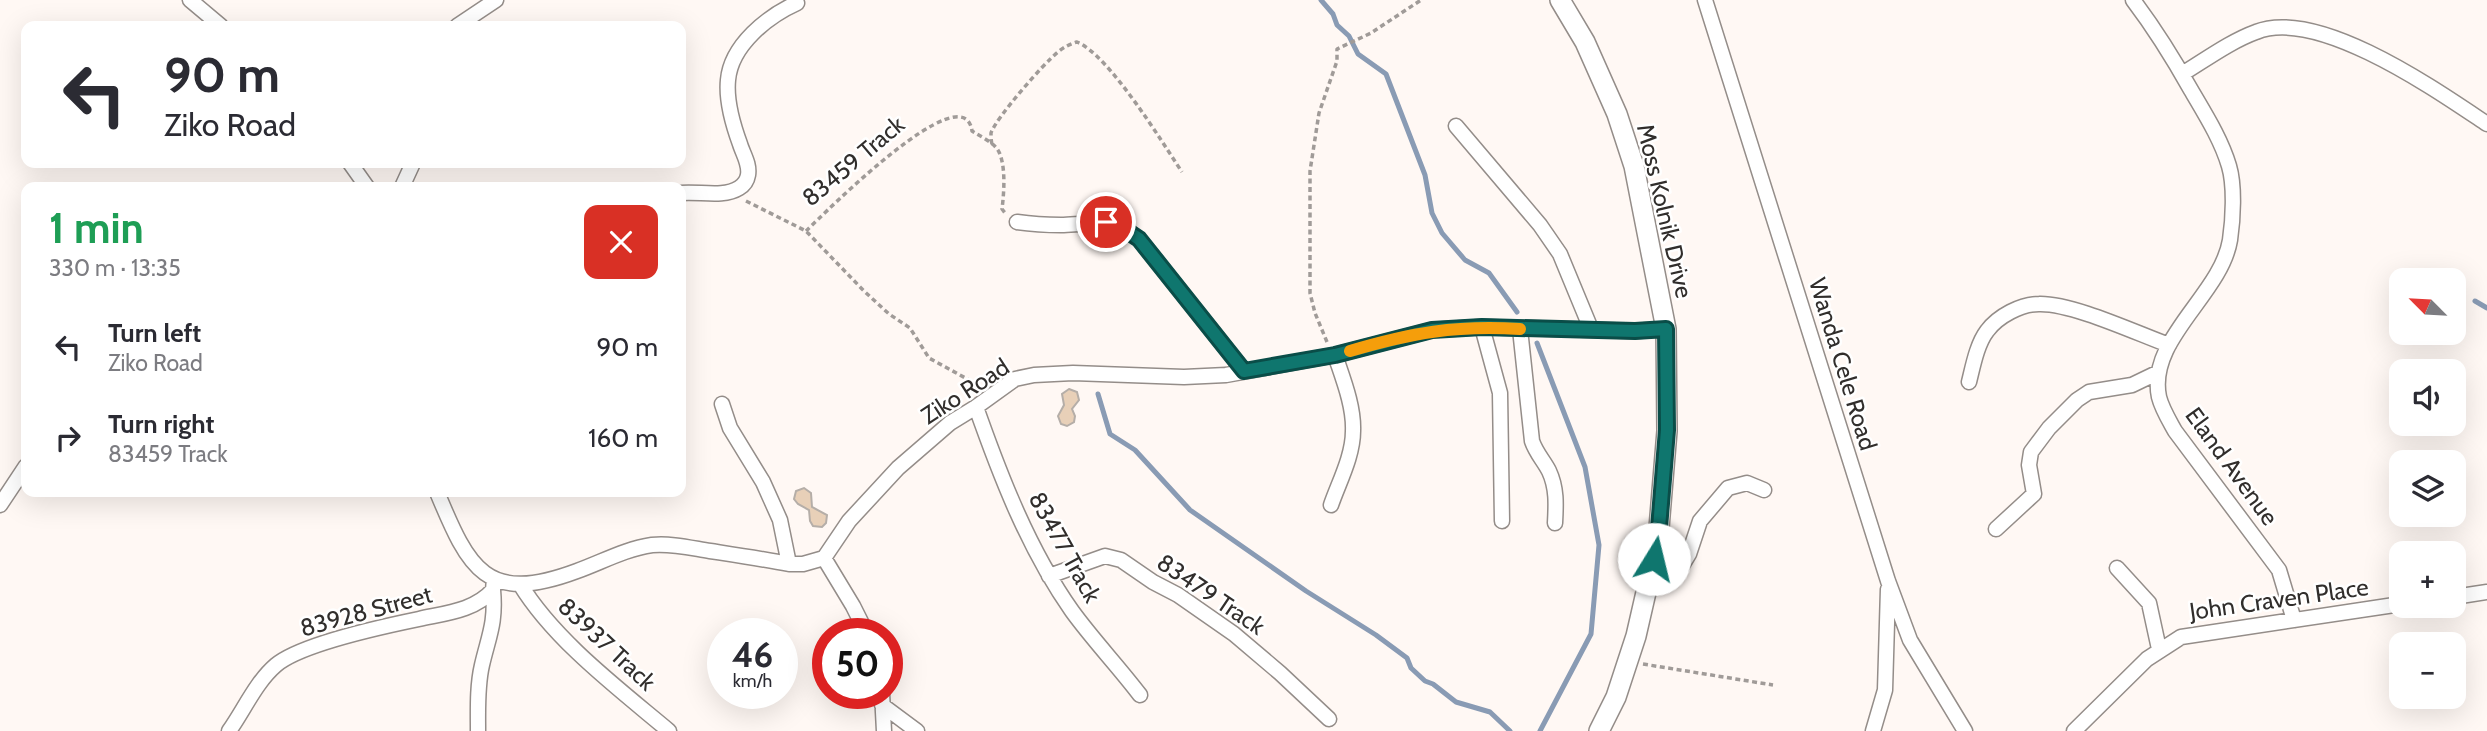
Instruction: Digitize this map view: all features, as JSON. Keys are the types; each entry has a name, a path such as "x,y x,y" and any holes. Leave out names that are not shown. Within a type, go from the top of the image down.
{"main road":[{"name":"Moss Kolnik Drive","path":"1560,0 1585,42 1617,114 1634,166 1666,329 1667,430 1658,540 1627,662 1616,697 1599,731"}],"street":[{"path":"190,0 215,21"},
{"path":"464,21 496,0"},
{"name":"Wanda Cele Road","path":"1705,0 1888,581 1910,640 1965,731"},
{"name":"Eland Avenue","path":"2133,0 2161,36 2212,126 2230,168 2232,213 2229,243 2218,274 2173,336 2159,372 2158,395 2175,431 2279,570 2294,620"},
{"path":"686,193 728,192 741,187 747,181 749,172 731,110 728,81 732,64 739,50 775,13 797,3"},
{"path":"2182,74 2257,31 2282,27 2312,31 2347,43 2385,62 2487,124"},
{"path":"1456,126 1540,225 1560,254 1591,329"},
{"path":"1017,222 1059,225 1106,222 1131,232 1244,371"},
{"path":"1969,382 1986,331 2002,317 2036,303 2053,304 2079,312 2169,345"},
{"path":"1482,327 1500,393 1502,521"},
{"name":"Ziko Road","path":"824,558 849,522 898,468 950,423 1015,379 1073,373 1205,377 1335,355 1432,330 1482,327 1635,331 1666,329"},
{"path":"1520,329 1532,441 1549,471 1556,492 1555,523"},
{"path":"1331,505 1352,445 1353,431 1347,393 1335,355"},
{"path":"1996,529 2031,499 2034,490 2028,465 2031,452 2049,428 2077,400 2090,392 2132,385 2159,372"},
{"path":"722,404 733,434 763,482 780,520 789,564"},
{"name":"83477 Track","path":"981,404 1000,475 1049,576 1072,612 1140,695"},
{"path":"0,505 21,474"},
{"path":"1650,578 1673,575 1680,569 1689,554 1700,521 1728,488 1747,483 1764,490"},
{"path":"439,497 456,537 493,584 495,611 492,634 481,667 478,731"},
{"path":"493,584 532,584 556,578 622,552 653,545 676,545 789,564 803,564 824,558 859,618"},
{"name":"83479 Track","path":"1049,576 1105,556 1121,560 1153,582 1178,594 1234,634 1328,719"},
{"path":"2117,568 2148,603 2159,649"},
{"path":"1873,731 1885,690 1888,581"},
{"name":"83928 Street","path":"229,731 262,680 276,664 292,654 387,625 455,611 485,599 493,584"},
{"name":"83937 Track","path":"520,584 533,606 548,621 669,731"},
{"path":"2466,595 2487,592"},
{"name":"John Craven Place","path":"2074,731 2159,649 2180,637 2389,606"},
{"path":"883,709 884,731"},
{"path":"893,709 917,731"}],"path":[{"path":"1335,355 1324,338 1310,293 1310,171 1319,113 1337,61 1337,49 1356,41 1420,0"},
{"path":"992,144 991,134 997,122 1016,99 1057,53 1077,42 1091,51 1117,79 1182,172"},
{"name":"83459 Track","path":"806,231 898,148 941,120 963,116 969,120 972,131 999,152 1003,167 1002,209 1017,222"},
{"path":"728,192 806,231 864,291 889,314 910,328 929,358 981,387 981,404"},
{"path":"1627,662 1773,685"}],"building":[{"path":"1069,389 1077,392 1079,400 1072,409 1074,422 1067,426 1061,424 1058,416 1064,405 1062,394"},
{"path":"804,488 811,493 812,507 827,515 826,523 822,527 813,526 809,510 794,499 796,491"}],"waterway":[{"path":"1321,0 1333,14 1337,25 1349,36 1358,54 1386,74 1425,175 1432,213 1442,233 1465,260 1489,273 1517,312"},
{"path":"2475,301 2487,308"},
{"path":"1537,343 1585,467 1599,545 1591,634 1540,731"},
{"path":"1098,394 1110,434 1135,450 1190,510 1306,591 1376,635 1407,658 1411,668 1425,681 1456,702 1490,712 1510,731"}],"slow traffic":[{"path":"1350,351 1432,330 1482,327 1520,329"}],"route":[{"path":"1106,222 1131,232 1139,239 1244,371 1335,355 1432,330 1482,327 1635,331 1666,329 1667,430 1654,559"}]}
